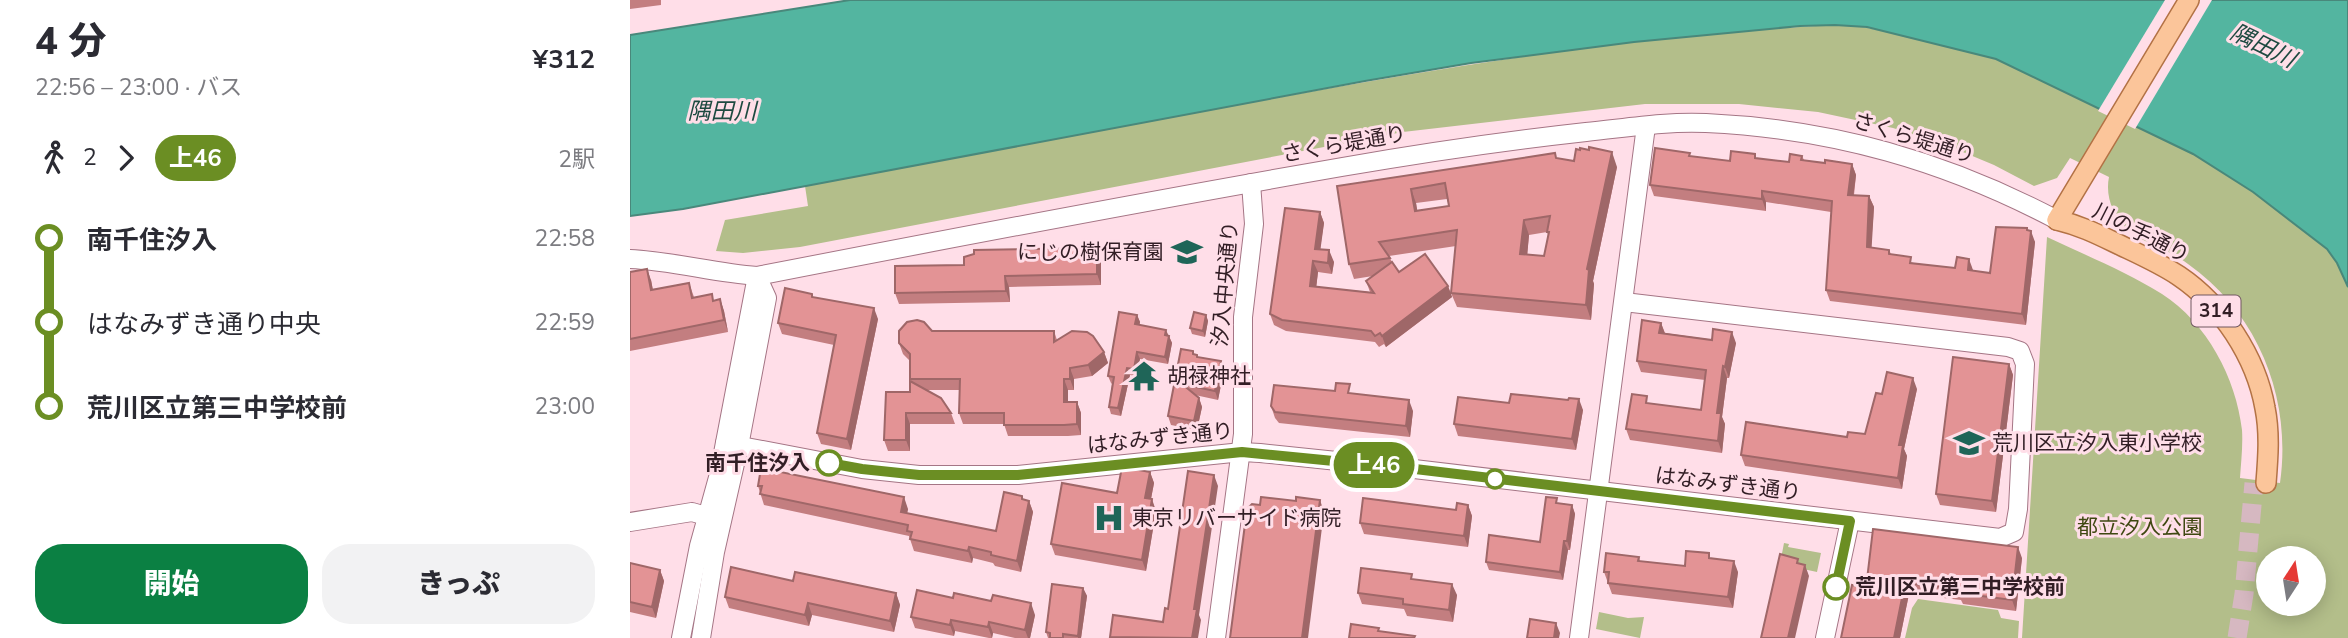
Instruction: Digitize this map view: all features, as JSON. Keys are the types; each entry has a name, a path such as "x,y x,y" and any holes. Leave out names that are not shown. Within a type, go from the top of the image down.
{"main road":[{"name":"川の手通り","path":"2189,0 2057,220 2079,237 2173,286 2203,313 2228,345 2242,374 2253,409 2260,483"}],"street":[{"name":"さくら堤通り","path":"630,259 653,260 723,274 757,276 1421,153 1542,137 1691,123 1739,125 1849,141 1940,167 1991,187 2057,220"},
{"path":"1579,638 1646,126"},
{"name":"汐入中央通り","path":"1216,638 1242,452 1243,317 1254,224 1251,183"},
{"path":"701,638 732,444 767,298 757,276"},
{"name":"はなみずき通り","path":"732,444 862,469 932,475 1018,475 1242,452 1415,469 2000,538 2011,535 2018,509 2025,378 2024,358 2020,351 2008,347 1624,302"},
{"path":"681,638 706,516 732,444"},
{"path":"630,522 692,512 706,516"},
{"path":"1825,638 1850,521"}],"green space":[{"name":"都立汐入公園","path":"1853,25 1996,59 2193,154 2253,192 2327,249 2348,287 2348,638 2022,638 2047,237 2149,286 2193,320 2217,353 2239,410 2242,430 2240,478 2280,483 2281,420 2265,361 2251,333 2213,284 2181,259 2142,239 2123,225 2114,213 2109,199 2109,177 2070,158 2057,178 2034,186 1994,165 1946,145 1893,128 1818,112 1739,104 1645,104 1403,132 800,247 743,253 716,251 725,220 808,206 805,186 1424,72 1670,38 1752,30"},
{"path":"1784,543 1789,544 1788,547 1821,553 1817,572 1780,564"},
{"path":"1918,599 1998,610 2001,618 2019,621 2018,638 1905,638 1912,608"},
{"path":"1599,612 1628,618 1644,617 1640,638 1596,629"}],"water":[{"name":"隅田川","path":"850,0 2348,0 2348,287 2327,249 2253,192 2193,154 1996,59 1867,27 1835,25 1634,42 1471,63 683,209 630,216 630,35"}],"pier":[{"path":"2165,0 2212,0 2135,129 2098,111"}],"building":[{"path":"1589,147 1612,152 1587,269 1586,305 1451,293 1457,230 1379,242 1390,258 1349,264 1337,186 1555,153 1556,158 1574,161 1576,149 1589,150","holes":["1445,183 1449,206 1415,211 1411,189","1550,216 1544,256 1520,254 1524,220"]},
{"path":"1655,148 1730,161 1731,151 1755,154 1755,158 1789,162 1790,154 1802,156 1801,160 1852,164 1848,195 1869,196 1867,247 1911,257 1910,263 1955,268 1957,257 1969,259 1968,270 1990,273 1996,227 2027,228 2031,231 2022,314 1826,290 1832,201 1762,191 1762,199 1650,185"},
{"path":"1285,208 1320,212 1315,249 1329,250 1328,263 1313,261 1310,286 1374,293 1366,281 1392,262 1399,272 1425,254 1448,286 1382,336 1380,333 1375,336 1371,331 1282,320 1270,314"},
{"path":"1097,248 1097,274 1005,276 1006,291 895,293 895,266 964,265 964,257 974,254 974,250"},
{"path":"647,269 651,290 689,283 692,298 712,294 713,301 720,299 724,320 630,339 630,272"},
{"path":"785,288 812,294 812,297 874,308 847,439 817,433 836,335 778,323"},
{"path":"1119,312 1137,315 1135,324 1166,330 1165,335 1169,336 1165,357 1137,352 1134,369 1127,368 1118,408 1109,407 1114,377 1108,376"},
{"path":"1194,312 1206,315 1203,331 1190,328"},
{"path":"1642,320 1661,323 1659,333 1712,340 1713,329 1732,332 1725,367 1723,366 1717,413 1721,413 1718,441 1626,429 1632,394 1647,396 1646,403 1701,410 1706,370 1637,361"},
{"path":"907,322 924,322 932,331 1054,331 1054,342 1072,331 1087,332 1104,352 1088,365 1070,368 1070,379 1064,379 1064,402 1077,402 1077,424 1004,425 1004,413 959,413 960,379 910,379 910,354 899,343 899,331"},
{"path":"1181,349 1193,351 1197,357 1221,361 1215,391 1182,384 1199,398 1194,421 1168,416"},
{"name":"荒川区立汐入東小学校","path":"1953,357 2009,364 1992,501 1936,494"},
{"path":"1887,372 1913,378 1899,445 1903,445 1898,478 1741,455 1746,422 1847,437 1848,432 1865,434 1876,393 1882,394"},
{"path":"910,381 941,398 951,413 906,413 906,440 884,440 886,392 910,392"},
{"path":"1336,383 1350,384 1348,393 1409,400 1406,426 1275,412 1271,406 1274,385 1335,391"},
{"path":"1511,394 1579,399 1572,439 1454,424 1458,397 1509,403"},
{"path":"1122,467 1150,472 1145,498 1152,499 1142,560 1051,544 1062,483 1117,493"},
{"path":"761,468 904,497 901,512 996,531 1004,492 1022,496 1022,499 1029,501 1017,561 969,547 968,551 910,539 912,532 907,531 908,525 760,494 762,486 758,486"},
{"path":"1188,471 1214,475 1192,638 1110,637 1113,615 1163,622 1165,608 1168,609"},
{"path":"1261,497 1296,501 1296,497 1320,500 1302,638 1230,638 1247,509 1252,504 1260,505"},
{"path":"1546,497 1557,498 1556,503 1572,505 1560,572 1486,562 1489,535 1540,542"},
{"path":"1363,498 1456,510 1457,503 1468,505 1464,536 1360,523"},
{"path":"1873,529 2018,547 2012,600 1959,593 1959,589 1905,583 1894,638 1841,638 1852,585 1866,588"},
{"path":"1686,551 1709,553 1709,558 1734,561 1728,597 1608,583 1609,572 1604,572 1606,553 1639,557 1638,561 1685,566"},
{"path":"1780,554 1798,559 1797,563 1805,565 1788,638 1761,638"},
{"path":"630,563 660,570 652,607 630,602"},
{"path":"731,567 793,581 795,572 896,593 890,621 808,603 805,615 725,597"},
{"path":"1361,568 1412,574 1411,579 1452,584 1449,610 1403,604 1403,599 1358,593"},
{"path":"1052,584 1083,588 1078,636 1063,634 1063,638 1050,638 1050,633 1046,632"},
{"path":"917,590 953,598 954,593 991,601 993,595 1031,603 1025,630 989,622 988,627 951,620 950,625 911,617"},
{"path":"1530,619 1556,623 1554,638 1527,638"},
{"path":"1351,624 1379,628 1378,631 1415,636 1349,638"}],"tunnel":[{"path":"2237,638 2244,594 2254,483"}],"bus line":[{"name":"上46","path":"829,463 919,475 1018,475 1242,452 1260,453 1850,521 1836,587"}],"place":[{"name":"にじの樹保育園","path":"1187,252"},
{"name":"胡禄神社","path":"1144,376"},
{"name":"荒川区立汐入東小学校","path":"1969,443"},
{"name":"南千住汐入","path":"829,463"},
{"name":"東京リバーサイド病院","path":"1109,518"},
{"name":"荒川区立第三中学校前","path":"1836,587"}]}
